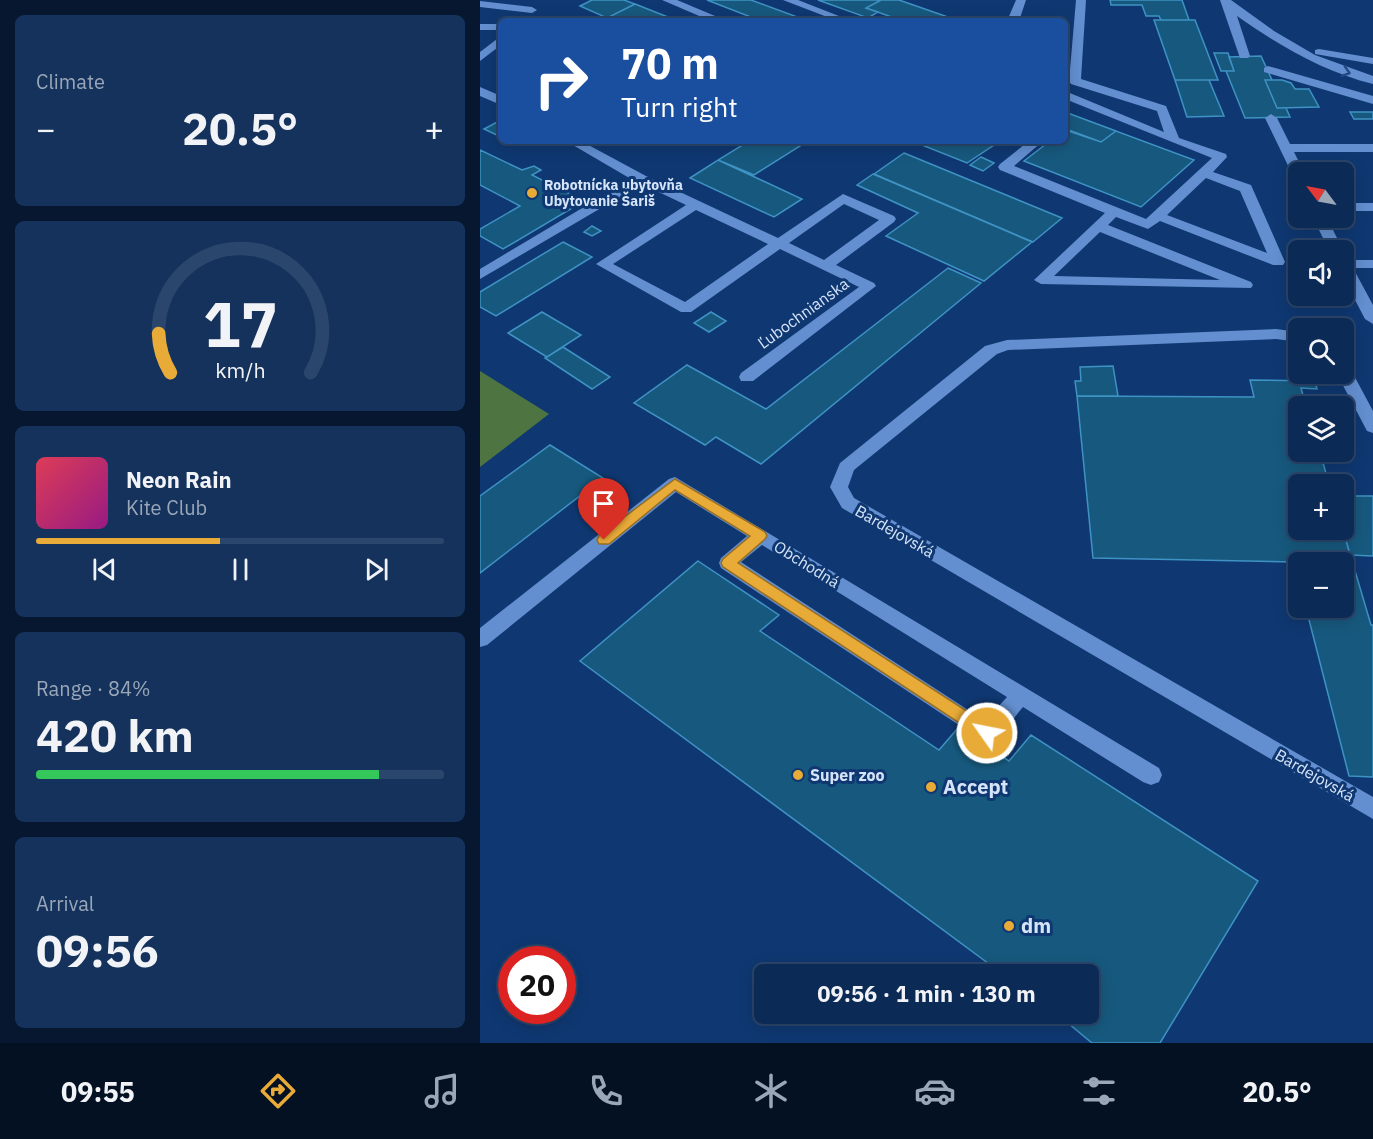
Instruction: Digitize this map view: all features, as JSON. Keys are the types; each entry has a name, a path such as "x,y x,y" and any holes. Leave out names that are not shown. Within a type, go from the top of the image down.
{"lane":[{"path":"523,18 541,0"},
{"path":"667,0 713,18"},
{"path":"788,0 839,18"},
{"path":"1015,18 1021,0"},
{"path":"1081,0 1070,85 1162,109 1174,140"},
{"path":"1227,2 1283,44 1329,67 1373,80"},
{"path":"1227,2 1244,56"},
{"path":"480,4 531,10"},
{"path":"480,27 498,27"},
{"path":"480,58 498,42"},
{"path":"1283,44 1331,55 1373,61"},
{"path":"1268,70 1373,99"},
{"path":"480,92 498,100"},
{"path":"1033,144 1005,167 1148,225 1221,157 1068,96"},
{"path":"1270,118 1293,162"},
{"name":"Ľubochnianska","path":"577,144 641,179 869,286 747,376"},
{"path":"1286,148 1373,148"},
{"path":"1158,216 1278,262 1246,188 1204,173"},
{"path":"480,275 641,179"},
{"name":"Ľubochnianska","path":"695,205 603,264 686,309 843,198 889,219 825,266"},
{"path":"1354,207 1373,207"},
{"path":"1099,226 1246,285 1041,280 1115,211"},
{"path":"1354,265 1373,264"},
{"path":"1354,284 1373,319"},
{"name":"Bardejovská","path":"1288,336 1265,334 1007,345 991,350 846,467 839,487 848,503 1373,809"},
{"path":"1350,384 1373,428"},
{"name":"Obchodná","path":"480,639 675,483 1151,775"},
{"path":"760,536 728,563 987,733 1021,695"}],"green space":[{"path":"480,371 549,414 480,467"}],"building":[{"path":"592,0 624,0 635,4 607,18 580,6"},
{"path":"707,0 751,0 800,18 753,18"},
{"path":"818,0 881,0 866,8 878,12 868,18"},
{"path":"881,0 899,0 945,16 942,18 894,18 866,8"},
{"path":"1110,0 1182,0 1189,20 1161,20 1159,16 1146,16 1142,5 1111,5"},
{"path":"635,4 670,18 607,18"},
{"path":"1154,20 1195,20 1218,80 1175,80"},
{"path":"1214,53 1228,53 1234,71 1221,71"},
{"path":"1261,56 1272,80 1265,80 1277,108 1286,108 1290,117 1245,118 1226,71 1234,71 1229,57"},
{"path":"1175,80 1209,80 1224,116 1187,117"},
{"path":"1265,80 1282,80 1291,83 1295,89 1309,89 1319,107 1277,108"},
{"path":"1350,112 1373,112 1373,119 1354,119"},
{"path":"1068,113 1116,131 1101,142 1068,131"},
{"path":"498,122 498,136 484,129"},
{"path":"1068,130 1101,142 1116,131 1194,160 1141,207 1024,161 1046,144 1068,144"},
{"path":"744,144 803,144 754,175 718,160"},
{"path":"920,144 996,144 967,163"},
{"name":"Robotnícka ubytovňa Ubytovanie Šariš","path":"480,150 522,170 534,166 541,170 532,175 584,201 503,249 480,236 480,229 520,206 480,185"},
{"path":"904,153 1062,218 1033,242 874,174"},
{"path":"981,157 994,163 983,171 970,165"},
{"path":"718,160 802,199 774,217 690,178"},
{"path":"873,174 1032,242 984,281 886,236 918,213 857,185"},
{"path":"592,226 601,231 592,236 584,232"},
{"path":"563,242 592,257 496,316 480,307 480,292"},
{"path":"948,268 981,283 761,464 716,437 705,445 634,403 687,365 766,409"},
{"path":"542,312 581,335 547,357 508,333"},
{"path":"711,312 726,321 709,332 694,323"},
{"path":"563,347 610,377 592,389 545,358"},
{"path":"1113,366 1118,396 1077,396 1075,381 1081,381 1080,367"},
{"path":"1250,380 1316,384 1317,389 1301,388 1303,396 1288,396 1288,462 1323,462 1326,474 1288,474 1288,540 1346,540 1349,552 1288,552 1288,562 1093,558 1077,396 1254,397"},
{"path":"550,445 603,478 480,573 480,496"},
{"path":"1354,496 1373,496 1373,556 1354,555 1354,552 1349,552 1346,540 1354,540"},
{"name":"Accept","path":"698,561 779,615 760,631 939,750 958,728 1009,761 1031,735 1258,881 1160,1043 1092,1043 1069,1024 1099,1024 1099,964 989,964 580,661"},
{"path":"1354,567 1371,625 1373,625 1373,777 1349,776 1309,618 1354,618"}],"place":[{"name":"Robotnícka ubytovňa Ubytovanie Šariš","path":"532,193"},
{"name":"Super zoo","path":"798,775"},
{"name":"Accept","path":"931,787"},
{"name":"dm","path":"1009,926"}],"route":[{"path":"604,540 675,483 760,536 728,563 987,733"}]}
